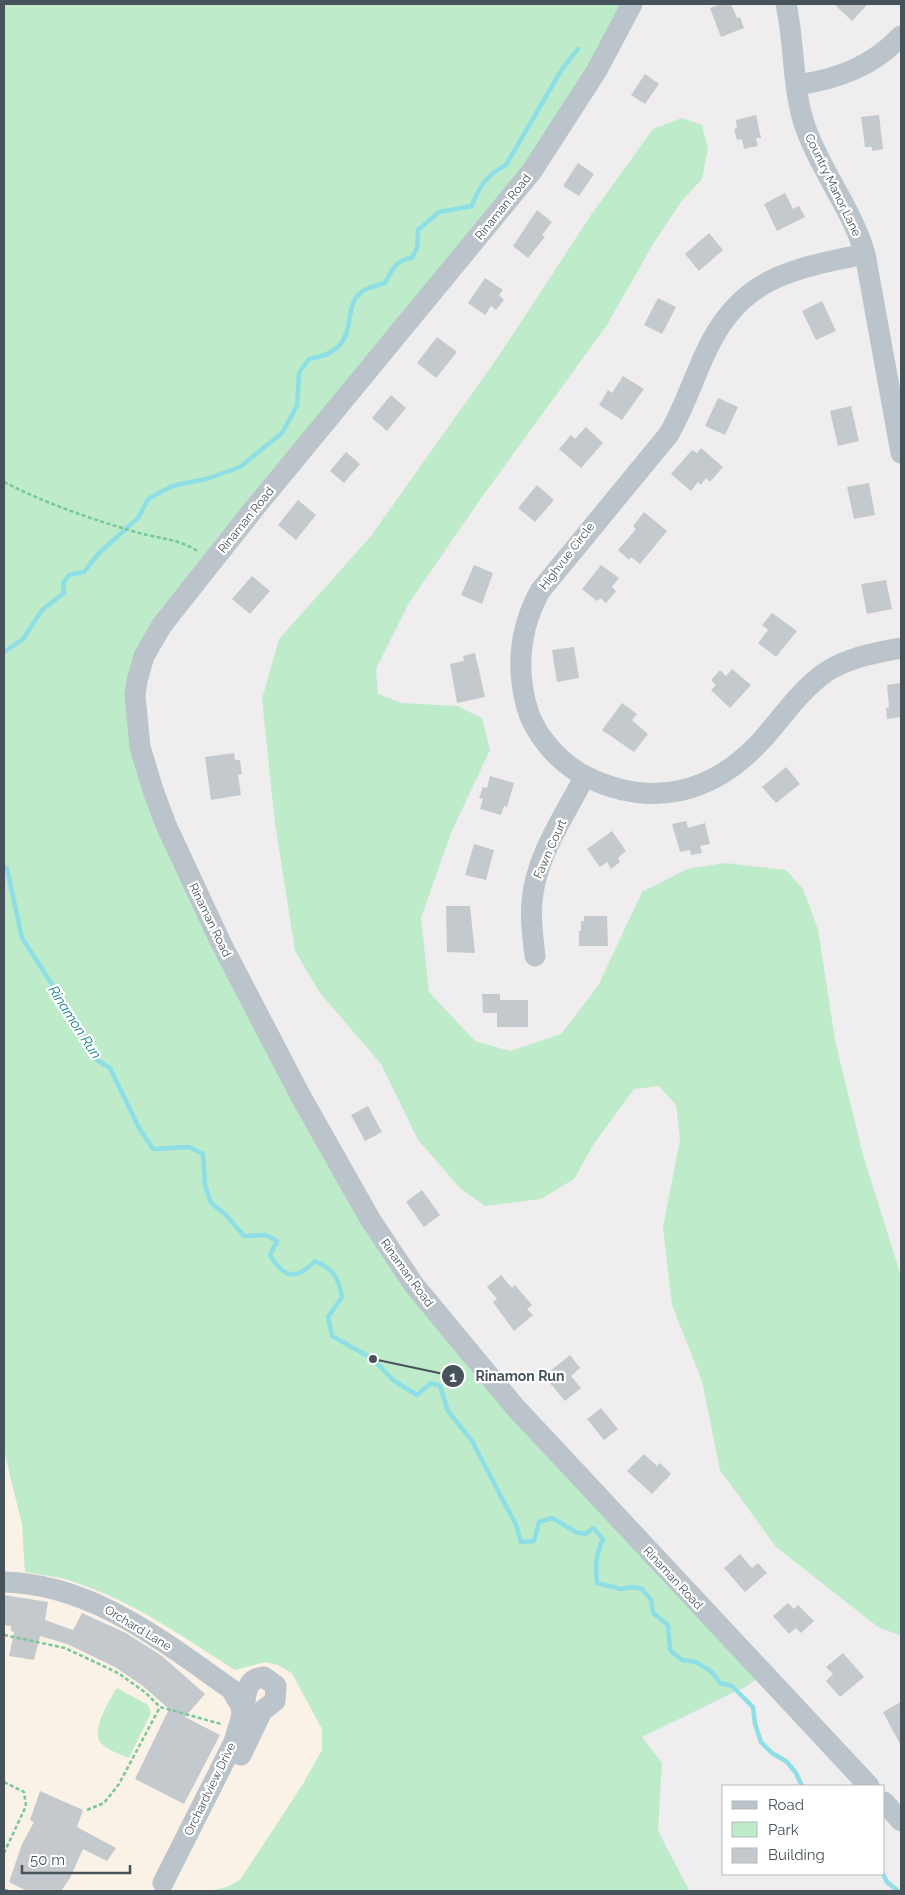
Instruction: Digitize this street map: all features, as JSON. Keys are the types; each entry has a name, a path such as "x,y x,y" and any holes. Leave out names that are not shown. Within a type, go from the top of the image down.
{"street":[{"name":"Rinaman Road","path":"632,4 592,78 532,171 162,625 144,656 137,680 136,725 145,766 166,825 220,940 300,1095 384,1242 414,1285 491,1380 723,1633 868,1785"},
{"name":"Country Manor Lane","path":"786,4 797,85 806,130 854,224 865,254 899,427 901,453"},
{"path":"797,85 825,80 855,70 886,51 901,36"},
{"name":"Highvue Circle","path":"865,254 780,275 757,288 731,309 713,336 681,411 668,434 555,570 536,598 526,622 520,654 522,682 528,711 536,728 554,751 585,776 618,789 645,794 674,792 702,784 724,773 742,760 809,686 826,672 854,659 901,648"},
{"name":"Fawn Court","path":"536,956 531,915 536,880 546,850 585,776"},
{"name":"Orchard Lane","path":"4,1582 23,1582 66,1592 114,1611 231,1689 240,1706 240,1722"},
{"name":"Orchardview Drive","path":"264,1677 276,1686 275,1701 262,1711 189,1864 157,1887 234,1742 240,1722 246,1688 252,1681 264,1677"},
{"path":"885,1803 901,1821"}],"path":[{"path":"4,482 48,504 95,520 137,532 180,541 214,560"},
{"path":"4,1635 65,1648 118,1674 146,1693 160,1707 240,1722"},
{"path":"88,1810 104,1803 119,1784 160,1707"},
{"path":"4,1782 24,1792 27,1802 4,1854"},
{"path":"4,1890 10,1891"}],"shaded area":[{"path":"4,1451 22,1524 25,1572 73,1581 129,1605 165,1624 234,1670 265,1662 278,1665 291,1673 322,1729 322,1750 303,1784 240,1880 227,1887 210,1891 175,1891 163,1883 151,1891 4,1891"}],"green space":[{"path":"4,4 632,4 568,116 253,510 137,681 166,825 384,1242 763,1675 745,1687 642,1737 662,1763 658,1831 689,1890 696,1891 210,1891 227,1887 240,1880 303,1784 322,1750 322,1729 292,1673 278,1665 265,1662 235,1670 177,1633 117,1599 68,1580 25,1572 22,1524 4,1451"},
{"path":"682,118 702,125 708,149 702,179 681,202 653,244 607,325 482,497 409,603 376,669 378,694 402,703 457,706 482,718 490,750 451,833 421,918 429,992 475,1041 510,1051 561,1034 598,986 642,892 687,869 725,863 786,870 803,889 818,929 835,1040 863,1155 901,1276 901,1636 878,1627 776,1547 720,1470 702,1381 672,1305 663,1227 680,1140 676,1105 659,1086 634,1089 593,1145 574,1179 541,1199 485,1206 461,1189 418,1140 381,1064 320,993 295,951 275,823 262,699 279,639 371,536 500,354 591,215 653,129"},
{"path":"117,1688 148,1705 151,1713 129,1758 107,1748 98,1738 99,1723 102,1715"}],"building":[{"path":"721,4 731,4 737,18 740,17 744,28 721,37 710,8"},
{"path":"834,4 868,4 852,21"},
{"path":"645,74 659,84 645,104 631,95"},
{"path":"756,115 761,138 756,138 758,146 744,149 742,139 737,140 734,129 737,128 736,120"},
{"path":"879,115 883,149 872,151 872,147 865,147 861,117"},
{"path":"578,163 594,174 579,196 563,186"},
{"path":"785,193 793,209 799,206 805,217 777,231 764,204"},
{"path":"537,210 552,222 542,235 545,237 528,258 513,246"},
{"path":"709,233 723,250 699,271 685,254"},
{"path":"485,278 503,290 499,295 504,300 496,310 491,306 485,315 468,303"},
{"path":"658,298 676,307 662,334 644,325"},
{"path":"822,301 836,331 816,340 802,311"},
{"path":"437,337 457,352 436,378 417,363"},
{"path":"623,376 644,389 622,420 599,405 608,390 612,393"},
{"path":"391,395 406,408 387,431 372,418"},
{"path":"718,398 738,407 725,435 705,426"},
{"path":"851,406 859,441 838,446 830,411"},
{"path":"586,427 603,443 581,468 559,449 571,435 575,439"},
{"path":"701,448 723,467 710,482 706,478 701,485 698,482 691,491 671,474 692,450 697,453"},
{"path":"346,452 360,464 344,483 330,471"},
{"path":"869,483 875,515 854,519 847,487"},
{"path":"537,485 554,500 535,522 518,508"},
{"path":"298,500 316,515 296,540 278,525"},
{"path":"644,512 667,531 640,564 631,557 629,560 618,550 636,529 633,526"},
{"path":"474,565 493,573 482,604 461,595"},
{"path":"601,565 619,578 612,587 616,591 606,603 600,598 597,601 582,589"},
{"path":"252,576 270,591 250,614 232,599"},
{"path":"886,580 892,609 867,614 861,584"},
{"path":"772,613 797,631 776,657 758,643 768,630 762,625"},
{"path":"574,647 579,678 557,682 552,650"},
{"path":"475,653 485,697 457,703 450,664 464,661 463,656"},
{"path":"732,669 751,685 730,708 711,690 716,685 711,680 720,670 726,676"},
{"path":"901,683 901,717 887,719 886,708 889,707 887,685"},
{"path":"622,703 637,714 632,720 648,734 634,752 602,730"},
{"path":"234,753 235,760 240,760 242,774 238,775 241,795 211,800 205,757"},
{"path":"786,767 800,784 776,803 762,787"},
{"path":"490,776 514,783 507,807 504,806 501,815 480,809 483,799 479,798 483,787 487,788"},
{"path":"686,821 688,828 705,823 710,844 700,846 702,853 691,855 690,850 680,852 672,824"},
{"path":"612,831 626,851 618,858 620,862 611,869 607,862 600,867 587,849"},
{"path":"474,844 494,850 486,880 465,875"},
{"path":"446,906 470,906 475,953 447,952"},
{"path":"584,916 607,916 608,946 579,946 579,931 581,931 581,921 584,921"},
{"path":"482,994 500,994 500,1000 528,1000 528,1027 497,1027 497,1013 483,1013"},
{"path":"368,1106 382,1132 365,1141 351,1115"},
{"path":"422,1190 440,1215 424,1227 406,1202"},
{"path":"501,1275 512,1288 515,1285 532,1305 527,1309 533,1315 514,1331 493,1302 497,1299 487,1287"},
{"path":"570,1355 580,1368 571,1376 581,1388 565,1401 544,1376"},
{"path":"601,1408 618,1429 604,1440 587,1419"},
{"path":"644,1454 657,1466 660,1463 671,1474 652,1494 627,1471"},
{"path":"740,1554 752,1568 758,1563 767,1573 745,1592 724,1568"},
{"path":"4,1595 48,1602 45,1620 73,1630 82,1613 126,1633 162,1656 205,1694 185,1717 220,1735 184,1804 135,1779 169,1709 143,1686 115,1667 67,1644 40,1636 34,1660 9,1656 14,1632 11,1631 11,1626 4,1625"},
{"path":"788,1603 794,1609 798,1605 814,1621 801,1633 796,1628 789,1634 773,1616"},
{"path":"843,1653 864,1677 840,1697 826,1681 833,1674 826,1667"},
{"path":"901,1702 901,1746 883,1712"},
{"path":"40,1791 83,1810 77,1827 116,1848 107,1861 83,1849 70,1878 61,1891 27,1891 9,1882 22,1844 34,1822 30,1820"}],"waterway":[{"path":"4,652 23,639 42,610 64,593 63,583 69,575 84,572 98,554 138,518 148,499 172,486 206,479 240,467 282,433 297,406 299,373 309,359 327,354 338,347 345,338 356,298 363,291 385,283 398,263 412,258 417,248 418,230 439,212 472,206 484,182 506,165 562,69 578,49"},
{"name":"Rinamon Run","path":"4,866 7,869 22,938 70,1012 97,1060 110,1068 139,1128 153,1149 189,1147 203,1154 205,1185 211,1203 226,1215 244,1236 266,1235 277,1241 270,1255 275,1263 285,1272 290,1274 302,1272 315,1261 327,1267 337,1279 342,1297 328,1317 332,1336 373,1359 393,1380 417,1395 431,1383 440,1386 448,1411 472,1441 516,1525 521,1542 534,1541 539,1522 552,1518 576,1532 586,1534 593,1528 603,1539 597,1560 597,1583 621,1589 632,1587 642,1589 651,1600 653,1613 668,1625 670,1650 682,1660 696,1662 712,1672 720,1683 732,1686 753,1707 755,1724 761,1742 772,1753 787,1762 796,1773 802,1785"},
{"name":"Rinamon Run","path":"884,1875 887,1882 898,1891"}],"place":[{"name":"Rinamon Run","path":"373,1359"}]}
